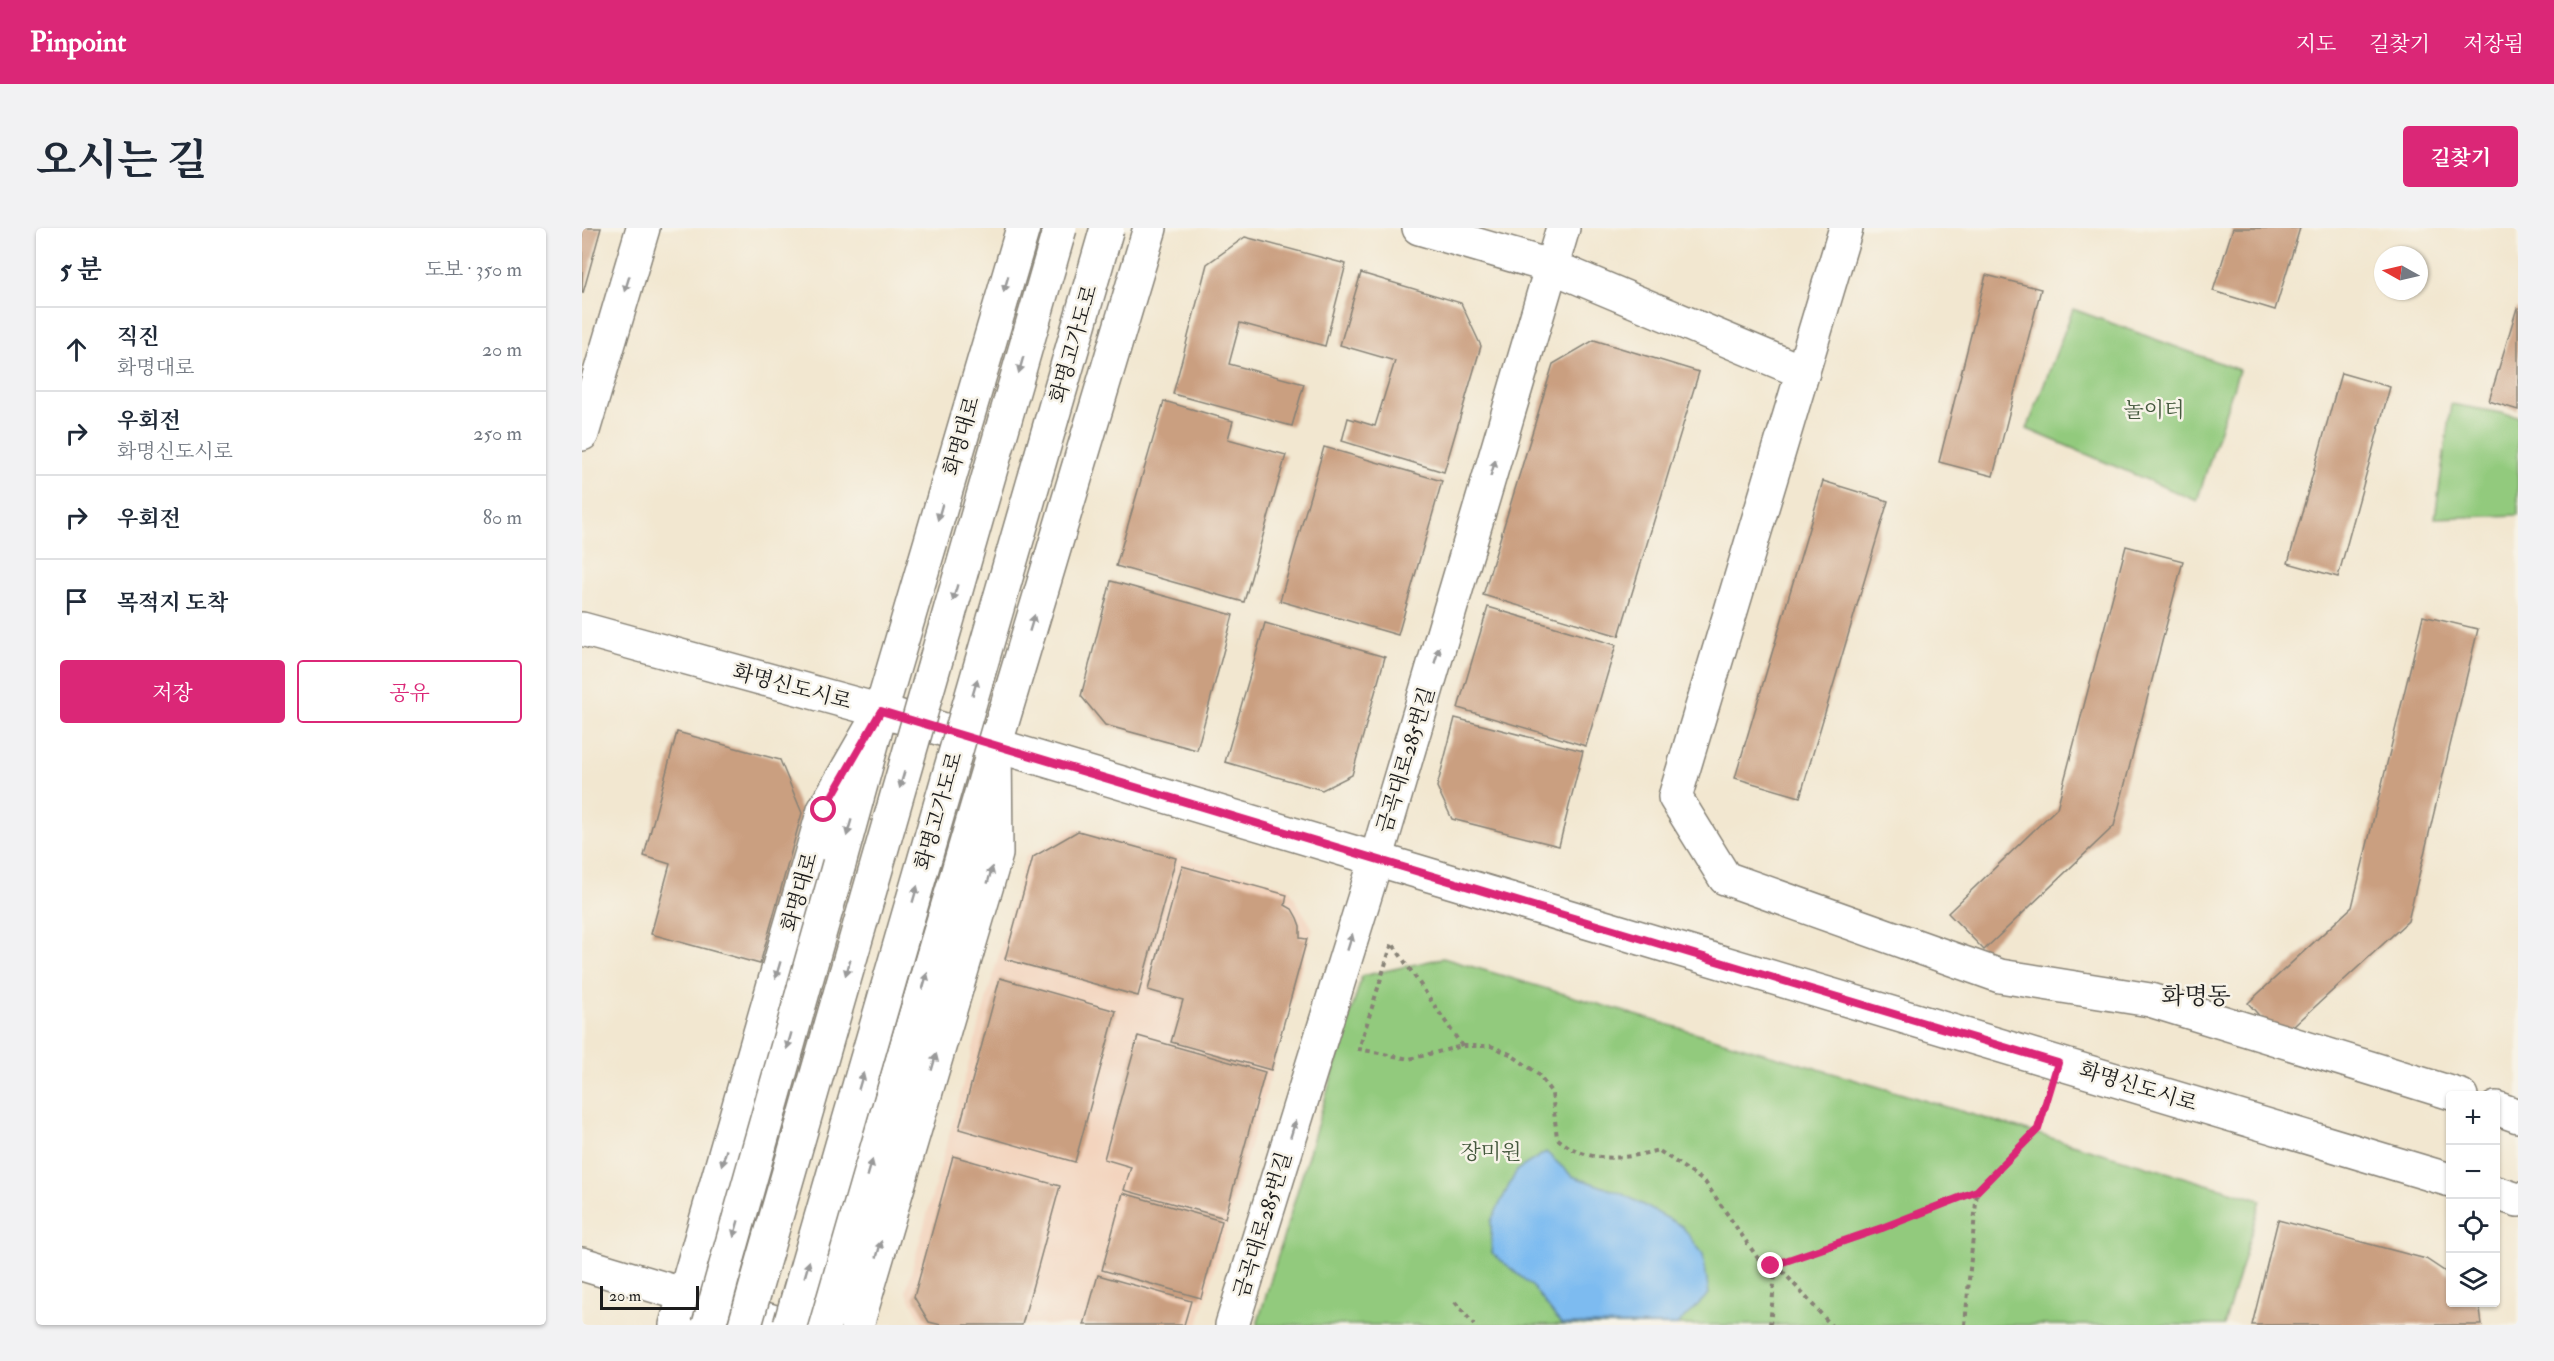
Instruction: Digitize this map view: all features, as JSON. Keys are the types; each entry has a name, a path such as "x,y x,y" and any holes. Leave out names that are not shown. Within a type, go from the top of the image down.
{"main road":[{"path":"582,434 644,228"},
{"name":"화명대로","path":"681,1310 824,810 881,711 1023,228"},
{"path":"745,1325 1060,228"},
{"name":"화명고가도로","path":"790,1325 1107,228"},
{"path":"824,1325 1150,228"},
{"path":"1419,228 1553,267 1803,372"},
{"name":"금곡대로285번길","path":"1232,1325 1376,860 1563,228"},
{"path":"1846,228 1675,797 1725,878 2000,976 2150,1000 2448,1091"},
{"name":"화명신도시로","path":"582,629 881,711 2446,1179"},
{"path":"709,1325 881,711"},
{"path":"857,1325 996,854 995,746"},
{"path":"2500,1109 2518,1116"},
{"path":"2500,1194 2518,1200"},
{"path":"582,1263 681,1310 785,1325"}],"path":[{"path":"1462,1046 1392,943 1359,1049 1409,1059 1462,1046 1491,1046 1510,1054 1537,1073 1552,1093 1557,1137 1567,1146 1593,1157 1616,1159 1634,1157 1658,1150 1705,1182 1759,1260 1771,1266 1882,1228 1977,1191 2038,1129 2058,1063"},
{"path":"1965,1325 1977,1191"},
{"path":"1770,1325 1776,1264"},
{"path":"1776,1264 1831,1325"},
{"path":"1455,1302 1474,1325"}],"shaded area":[{"path":"1075,828 1288,887 1313,929 1198,1325 924,1325 906,1291 1026,856"}],"green space":[{"name":"놀이터","path":"2073,309 2239,370 2197,501 2027,429"},
{"path":"2451,404 2518,416 2518,515 2435,518"},
{"name":"장미원","path":"1443,958 2261,1200 2224,1325 1257,1325 1362,976"}],"water":[{"path":"1546,1152 1572,1176 1623,1194 1682,1226 1703,1254 1709,1294 1677,1325 1561,1324 1532,1286 1492,1253 1491,1221 1517,1170"}],"building":[{"path":"582,228 601,228 583,293 582,293"},
{"path":"2233,228 2300,228 2275,310 2213,291"},
{"path":"1245,237 1346,264 1325,346 1240,323 1229,364 1304,384 1292,426 1173,394 1207,264"},
{"path":"1361,273 1461,303 1481,346 1444,472 1342,441 1348,418 1375,426 1395,361 1340,345"},
{"path":"1986,275 2041,289 1993,476 1939,462"},
{"path":"2518,308 2518,410 2489,401"},
{"path":"1594,340 1699,372 1619,636 1483,595 1553,364"},
{"path":"2341,373 2390,387 2338,577 2288,563"},
{"path":"1164,401 1233,421 1228,439 1286,455 1244,602 1116,566"},
{"path":"1324,447 1442,481 1398,635 1280,601"},
{"path":"1823,481 1888,501 1800,797 1735,778"},
{"path":"2126,546 2183,561 2114,826 1984,950 1948,913 2057,808"},
{"path":"1111,581 1233,615 1197,750 1105,725 1081,696"},
{"path":"1488,607 1616,645 1586,746 1458,708"},
{"path":"2423,616 2478,629 2408,921 2280,1039 2248,1003 2352,907"},
{"path":"1265,623 1385,657 1352,775 1322,790 1225,762"},
{"path":"1455,718 1583,751 1559,846 1452,819 1437,787"},
{"path":"677,732 780,760 802,813 760,964 651,934 670,864 644,856"},
{"path":"1078,831 1176,858 1138,996 1005,959 1033,857"},
{"path":"1182,866 1287,895 1285,905 1292,909 1297,918 1300,938 1307,939 1271,1070 1171,1042 1183,1000 1148,990"},
{"path":"1000,978 1116,1011 1075,1162 959,1129"},
{"path":"1138,1036 1265,1072 1225,1218 1124,1190 1131,1167 1104,1159"},
{"path":"953,1156 1060,1186 1022,1325 941,1325 929,1322 914,1297"},
{"path":"1123,1193 1222,1221 1201,1298 1102,1270"},
{"path":"2278,1220 2426,1259 2446,1272 2446,1307 2478,1307 2482,1325 2252,1325"},
{"path":"1098,1275 1191,1301 1184,1325 1084,1325"}],"district":[{"name":"화명동","path":"2196,996"}],"route":[{"path":"824,810 881,711 2058,1063 2038,1129 1977,1191 1882,1228 1771,1266"}]}
